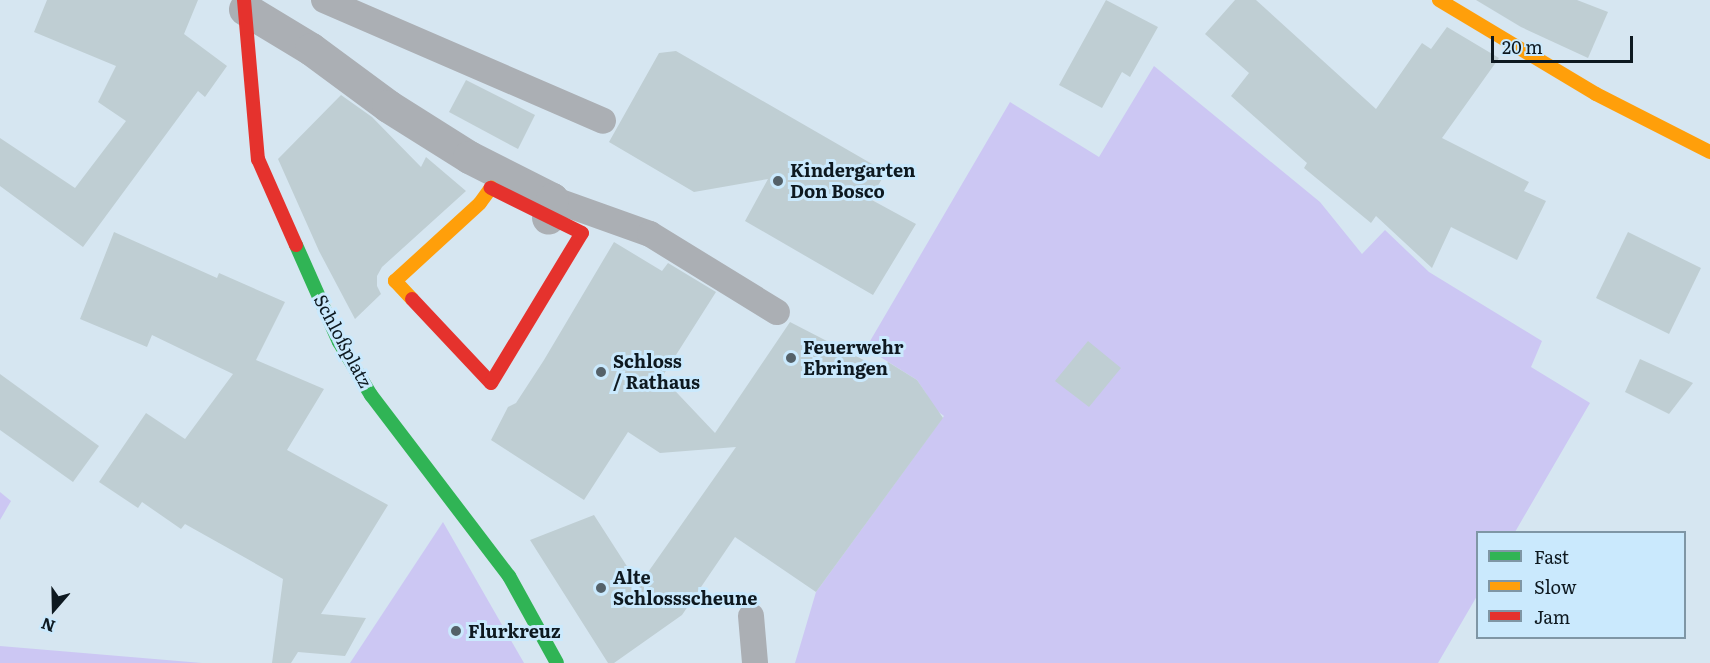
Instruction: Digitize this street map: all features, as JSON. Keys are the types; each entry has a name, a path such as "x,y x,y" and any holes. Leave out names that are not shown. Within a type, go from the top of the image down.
{"street":[{"path":"1439,0 1596,94 1710,152"},
{"name":"Schloßplatz","path":"244,4 388,105 550,209 582,233 491,383 395,281 480,203 490,188 550,209"},
{"name":"Schloßplatz","path":"244,4 258,159 339,342 371,395 509,576 556,663"}],"lane":[{"path":"324,0 603,121"},
{"path":"550,209 650,234 777,312"},
{"path":"751,616 755,663"}],"shaded area":[{"path":"1154,66 1320,202 1362,254 1385,230 1429,272 1542,341 1531,367 1590,403 1516,531 1476,531 1476,598 1438,663 795,663 816,592 944,416 925,402 927,395 917,380 866,348 1010,102 1099,157"},
{"path":"0,492 11,501 0,520"},
{"path":"443,522 524,663 350,663"},
{"path":"0,646 202,663 0,663"}],"building":[{"path":"47,0 198,0 184,34 227,66 205,97 198,91 83,247 0,186 0,138 75,188 126,121 98,102 116,66 34,32"},
{"path":"1106,0 1158,27 1130,77 1122,72 1102,108 1059,85"},
{"path":"1235,0 1256,0 1376,109 1422,43 1431,49 1447,27 1499,58 1442,138 1529,182 1524,191 1546,201 1517,260 1451,227 1432,268 1376,216 1371,223 1304,168 1307,163 1231,96 1249,73 1205,34"},
{"path":"1476,0 1577,0 1608,12 1588,58 1521,27"},
{"name":"Kindergarten Don Bosco","path":"676,51 886,172 870,199 916,224 873,295 745,221 768,179 694,192 609,142 659,53"},
{"path":"466,80 535,115 518,149 449,112"},
{"path":"341,95 372,117 421,167 426,157 466,191 382,267 377,276 377,286 381,294 355,319 319,251 278,159"},
{"path":"114,232 217,278 219,273 285,302 256,360 324,389 287,450 388,505 321,614 366,618 345,656 298,652 291,663 272,663 283,579 185,524 181,529 142,502 138,508 99,482 146,413 185,439 233,374 152,335 147,347 80,319"},
{"path":"1628,232 1701,268 1669,334 1596,298"},
{"path":"614,242 662,271 668,263 716,292 662,377 715,433 790,322 883,370 888,362 917,380 943,418 816,592 735,537 682,615 614,663 608,663 530,540 594,515 639,585 736,447 660,453 628,432 584,500 491,440 508,407 516,403 544,360"},
{"path":"1088,341 1121,368 1089,407 1055,381"},
{"path":"1640,359 1693,383 1669,414 1625,392"},
{"path":"0,374 99,446 73,482 0,430"}],"traffic: fast":[{"path":"296,245 339,342 371,395 509,576 557,663"}],"traffic: slow":[{"path":"1439,0 1596,94 1710,152"},
{"path":"412,299 395,281 480,203 491,188"}],"traffic: jam":[{"path":"244,0 258,159 296,245"},
{"path":"412,299 491,383 582,233 491,188"}],"place":[{"name":"Kindergarten Don Bosco","path":"778,181"},
{"name":"Feuerwehr Ebringen","path":"791,358"},
{"name":"Schloss / Rathaus","path":"601,372"},
{"name":"Alte Schlossscheune","path":"601,588"},
{"name":"Flurkreuz","path":"456,631"}]}
